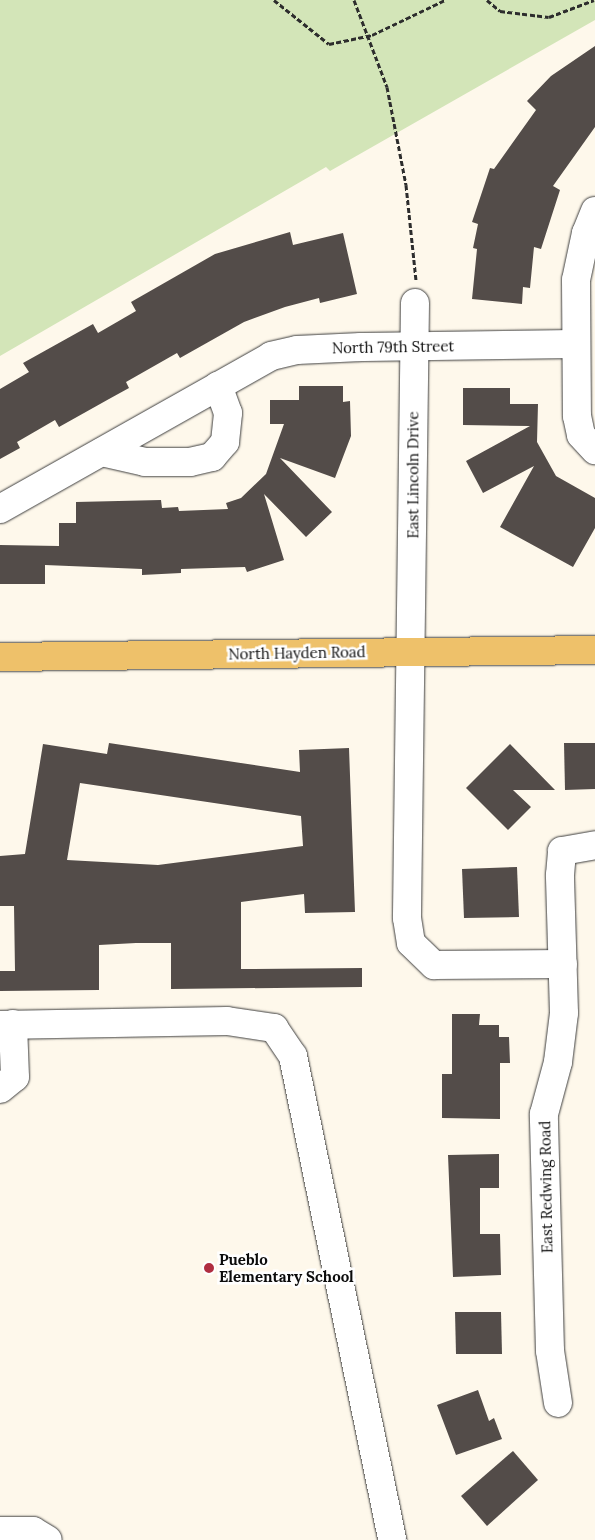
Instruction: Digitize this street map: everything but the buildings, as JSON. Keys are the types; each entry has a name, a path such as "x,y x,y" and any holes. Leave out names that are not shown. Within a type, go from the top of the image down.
{"main road":[{"name":"North Hayden Road","path":"0,657 595,650"}],"street":[{"path":"593,449 581,435 577,416 576,280 595,211"},
{"name":"East Lincoln Drive","path":"415,303 407,918 411,943 421,956 434,965 563,964"},
{"name":"North 79th Street","path":"0,509 218,386 248,366 297,350 413,346 576,344"},
{"path":"102,452 145,462 190,462 212,457 225,442 228,413 218,386"},
{"name":"East Redwing Road","path":"558,1404 550,1351 544,1114 558,1062 564,1013 562,851 595,845"},
{"path":"0,1089 15,1077 7,1024 227,1021 274,1028 293,1056 392,1540"},
{"path":"0,1531 33,1531 48,1540"}],"path":[{"path":"274,0 329,44 368,36 445,0"},
{"path":"354,0 387,88 406,185 415,303"},
{"path":"487,0 500,11 549,17 594,0"}],"green space":[{"path":"0,0 595,0 595,20 330,171 326,167 0,356"}],"place":[{"name":"Pueblo Elementary School","path":"209,1268"}]}
